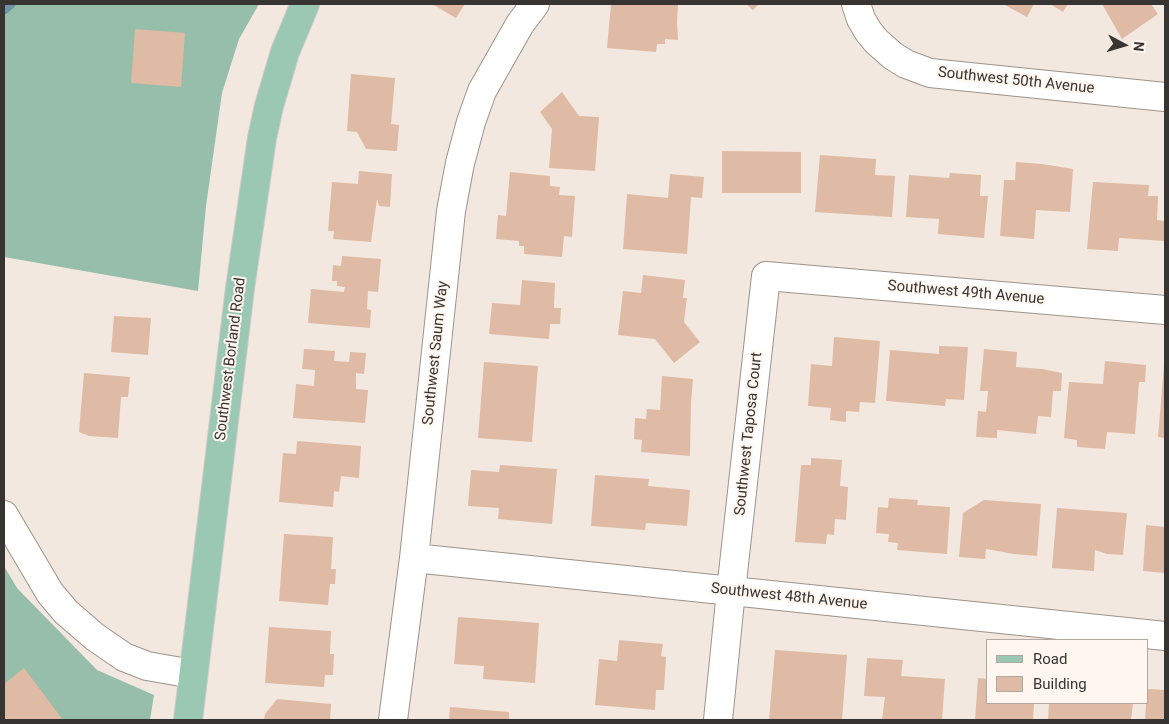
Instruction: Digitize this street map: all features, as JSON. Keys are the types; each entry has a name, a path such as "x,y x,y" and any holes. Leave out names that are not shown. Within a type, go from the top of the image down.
{"main road":[{"name":"Southwest Borland Road","path":"188,720 240,288 262,138 269,106 285,52 305,4"}],"street":[{"name":"Southwest Saum Way","path":"393,720 414,558 452,211 460,163 482,91 520,24 535,4"},
{"name":"Southwest 50th Avenue","path":"856,4 868,31 892,56 906,64 930,72 1165,97"},
{"name":"Southwest 49th Avenue","path":"766,276 1165,310"},
{"name":"Southwest Taposa Court","path":"718,720 766,276"},
{"path":"4,515 50,593 66,612 95,637 124,657 147,666 193,674"},
{"name":"Southwest 48th Avenue","path":"414,558 1165,636"}],"green space":[{"path":"4,4 259,4 239,39 222,93 206,206 198,291 4,257"},
{"path":"4,566 17,588 97,670 154,695 150,720 4,720"}],"building":[{"path":"432,4 465,4 456,18"},
{"path":"611,4 678,4 678,40 665,39 665,44 657,44 656,52 607,48"},
{"path":"746,4 759,4 753,10"},
{"path":"1003,4 1034,4 1027,17"},
{"path":"1050,4 1068,4 1063,12"},
{"path":"1102,4 1151,4 1158,14 1122,39"},
{"path":"135,29 185,33 181,87 131,83"},
{"path":"351,74 395,78 391,124 399,125 397,151 366,149 357,132 347,131"},
{"path":"562,92 579,116 599,117 595,171 549,168 552,129 540,112"},
{"path":"722,151 801,152 801,193 722,193"},
{"path":"820,155 876,159 875,175 895,176 892,217 815,212"},
{"path":"1016,162 1073,169 1070,212 1036,210 1034,239 1000,236 1004,180 1015,180"},
{"path":"359,171 392,174 390,207 379,206 377,199 371,242 333,239 334,231 328,231 332,182 358,184"},
{"path":"510,172 550,176 550,186 560,187 559,195 575,196 572,237 564,236 562,257 524,254 524,246 519,246 519,241 496,239 498,215 506,216"},
{"path":"950,173 981,175 980,196 988,196 984,238 938,234 939,219 906,217 909,175 949,178"},
{"path":"670,174 704,177 702,198 691,197 687,254 623,249 627,194 668,198"},
{"path":"1093,182 1149,185 1148,196 1158,196 1157,220 1165,221 1165,241 1119,238 1118,251 1087,249"},
{"path":"342,256 381,259 378,292 368,291 367,309 371,310 370,328 308,323 311,289 344,292 345,287 337,286 337,281 332,281 333,265 341,266"},
{"path":"643,275 685,280 683,298 687,298 684,322 700,342 674,363 655,339 618,335 623,291 641,293"},
{"path":"522,280 555,283 554,308 561,308 560,324 550,324 549,339 489,334 492,303 520,305"},
{"path":"114,316 151,318 148,355 111,352"},
{"path":"834,337 880,341 875,403 860,402 859,412 846,411 846,422 830,420 831,408 808,406 811,364 832,366"},
{"path":"939,346 968,347 964,400 946,399 945,406 886,401 890,350 939,354"},
{"path":"304,349 335,351 334,361 349,362 350,352 366,353 364,374 356,373 356,389 368,390 365,423 293,418 296,384 314,386 315,370 302,369"},
{"path":"984,349 1017,352 1016,367 1062,373 1061,391 1053,391 1051,417 1038,416 1036,434 997,430 997,438 976,437 978,411 986,412 988,391 980,391"},
{"path":"1105,361 1146,365 1145,382 1139,382 1135,434 1107,432 1105,449 1077,447 1077,440 1064,438 1069,382 1103,384"},
{"path":"484,362 538,366 532,442 478,438"},
{"path":"1165,365 1165,438 1158,437"},
{"path":"84,373 130,377 128,397 121,397 118,438 89,436 79,432"},
{"path":"662,376 693,379 690,456 641,452 642,440 634,439 635,418 646,419 647,409 660,410"},
{"path":"297,441 361,446 359,478 341,476 339,492 334,491 333,507 279,502 283,453 296,454"},
{"path":"811,458 842,460 840,486 848,487 846,520 835,519 834,535 827,534 826,544 795,542 801,465 811,465"},
{"path":"500,465 557,469 552,524 498,519 499,508 468,506 471,470 499,472"},
{"path":"595,475 649,479 648,486 690,490 687,526 646,523 645,530 591,526"},
{"path":"889,498 918,500 917,505 950,507 947,554 897,550 898,543 888,542 889,534 876,533 878,507 888,508"},
{"path":"984,500 1041,504 1037,556 986,549 985,559 959,557 963,513"},
{"path":"1057,508 1127,513 1123,555 1107,554 1095,550 1094,571 1052,568"},
{"path":"1146,525 1165,527 1165,573 1143,571"},
{"path":"284,534 333,537 331,569 336,569 335,584 330,584 328,605 279,601"},
{"path":"458,617 539,623 535,683 483,679 484,666 454,664"},
{"path":"269,627 331,631 330,654 334,654 333,675 325,675 324,687 265,683"},
{"path":"619,640 663,644 661,656 666,657 664,690 656,690 655,710 595,705 599,659 617,661"},
{"path":"775,650 847,655 842,720 769,720"},
{"path":"867,658 903,660 901,676 945,679 942,720 882,720 885,697 864,696"},
{"path":"24,668 63,720 4,720 4,684"},
{"path":"978,678 986,679 986,704 1034,704 1033,720 975,720"},
{"path":"1149,689 1165,690 1165,720 1145,720 1146,704 1149,704"},
{"path":"277,699 331,704 330,720 264,720 265,714"},
{"path":"1049,704 1133,704 1131,720 1048,720"},
{"path":"450,707 509,712 509,720 449,720"}],"waterway":[{"path":"4,10 11,4"}]}
